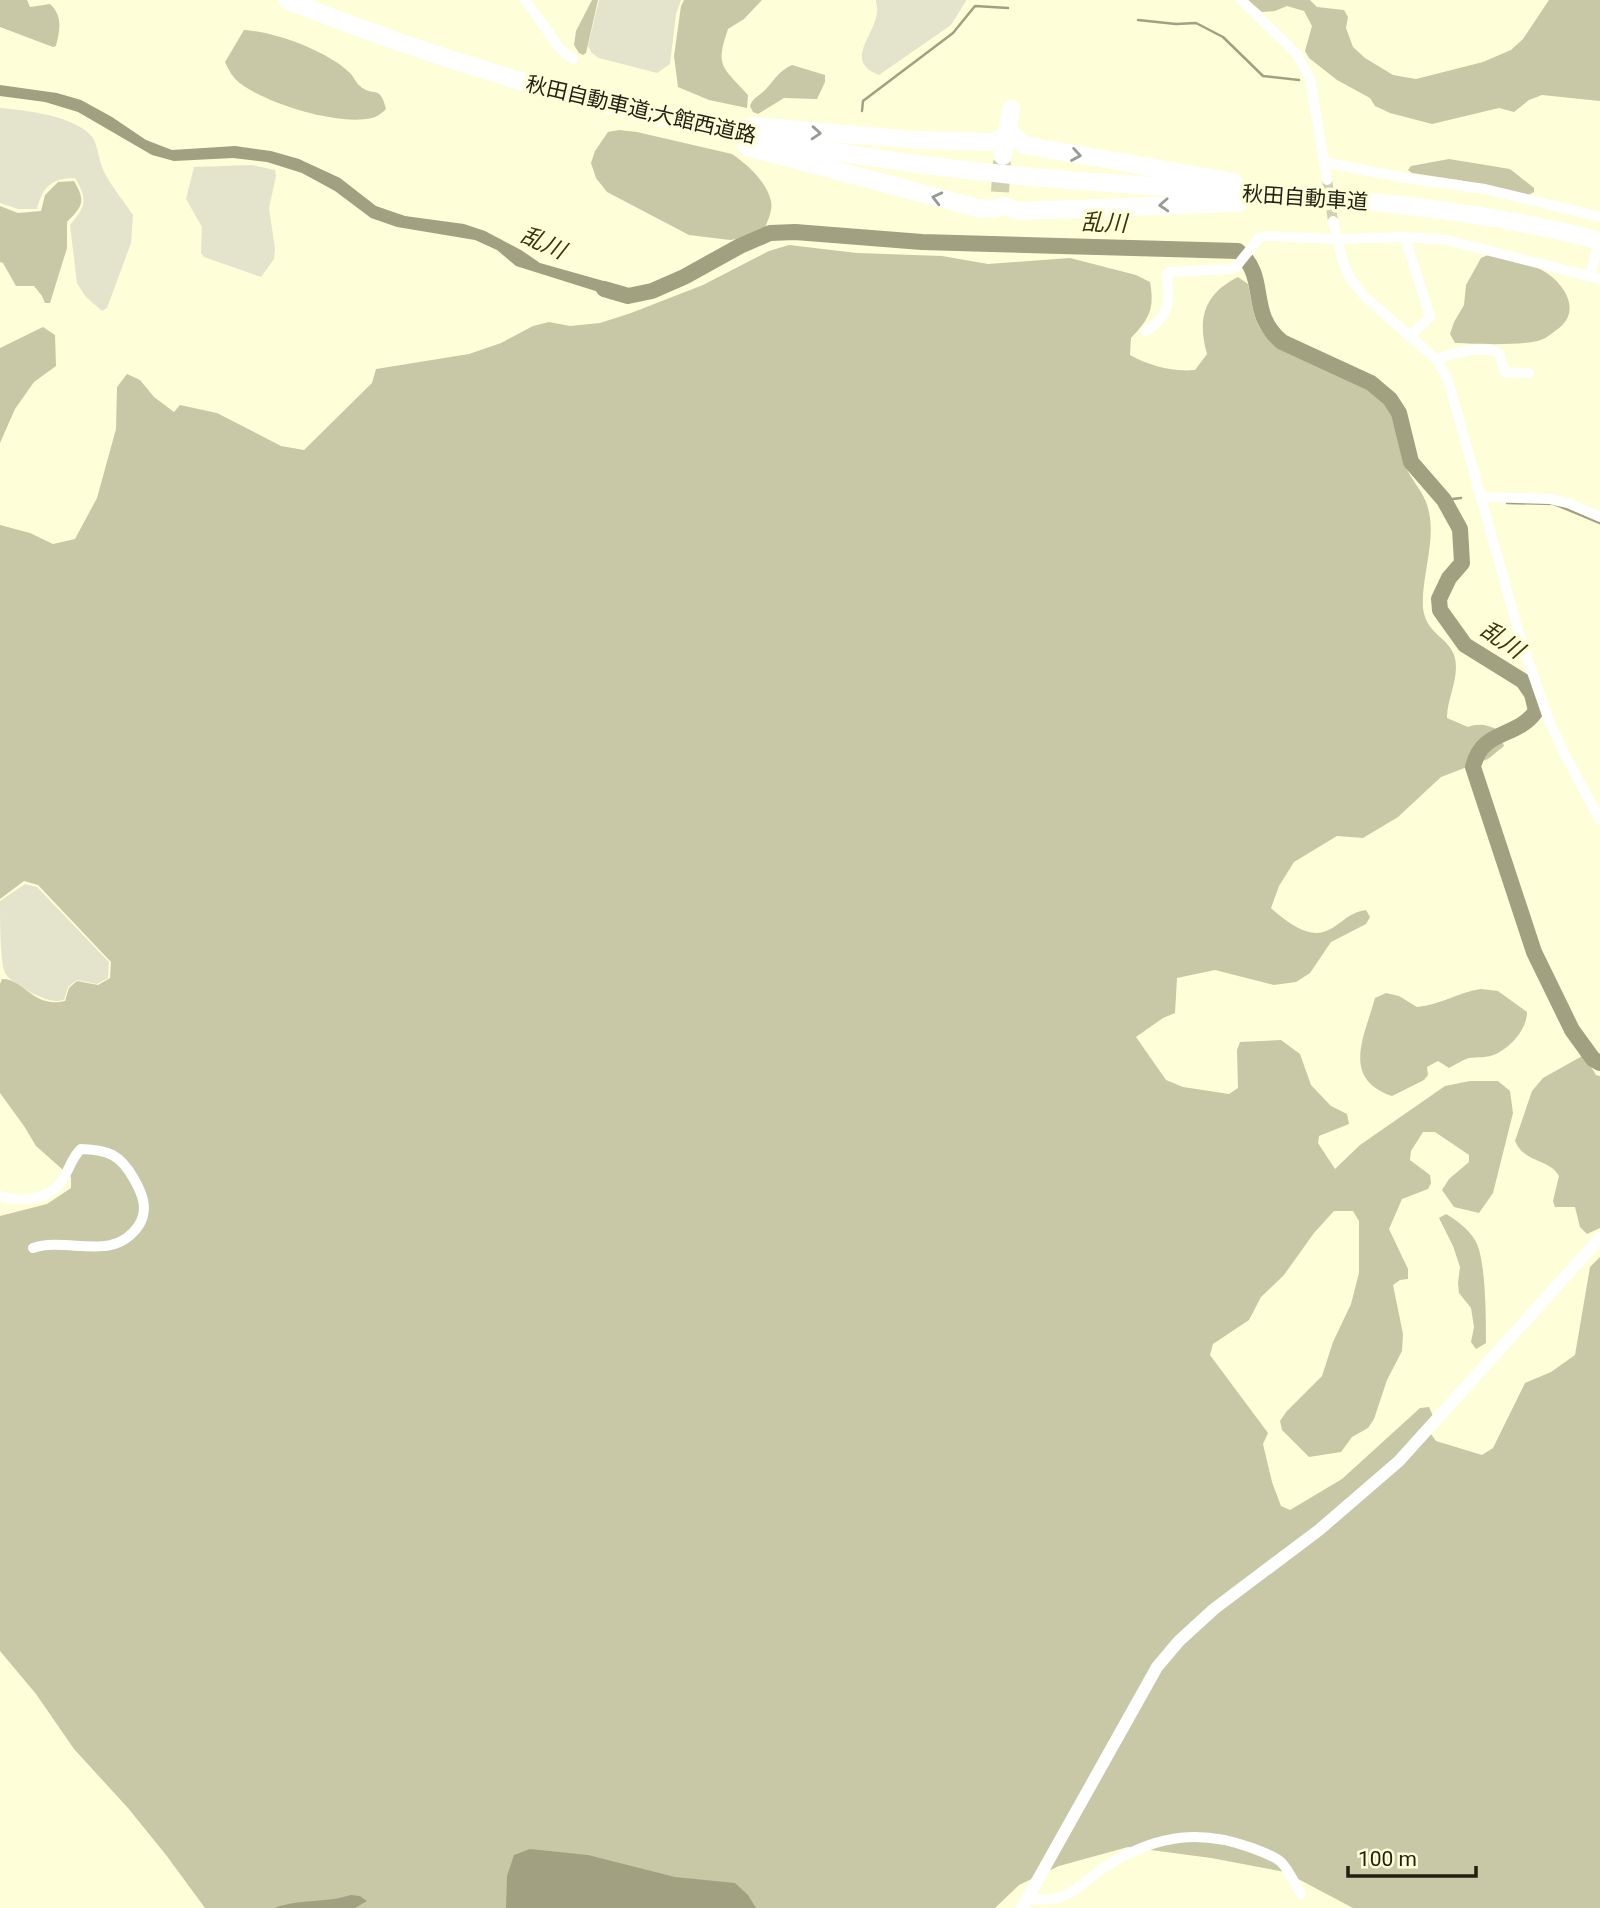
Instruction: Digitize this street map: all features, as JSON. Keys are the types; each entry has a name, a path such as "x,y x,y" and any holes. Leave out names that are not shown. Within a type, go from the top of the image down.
{"highway":[{"name":"秋田自動車道;大館西道路","path":"288,0 459,63 603,104 785,144 876,159 1007,174"},
{"path":"603,104 753,127 833,134 993,142 1010,135"},
{"path":"603,104 634,116 965,205 990,209 1004,197 1019,211 1177,204 1379,203"},
{"path":"1007,156 1013,109"},
{"path":"1010,135 1024,145 1038,148 1216,179 1353,197 1379,203"},
{"name":"秋田自動車道","path":"1007,174 1379,203 1525,225 1598,245"}],"street":[{"path":"526,0 562,51 573,59"},
{"path":"1241,0 1296,53 1310,78 1327,180"},
{"path":"1324,162 1405,178 1485,189 1600,217"},
{"path":"1333,220 1347,270 1365,298 1436,359 1454,396 1521,637 1548,718 1600,820"},
{"path":"1146,331 1157,324 1166,310 1170,298 1167,274 1231,270 1261,237 1405,237 1447,240 1595,278 1598,245"},
{"path":"1405,237 1430,317 1410,336"},
{"path":"1436,359 1492,349 1499,353 1504,372 1529,373"},
{"path":"1482,497 1550,499 1600,517"},
{"path":"0,1196 25,1201 59,1186 74,1155 81,1149 102,1150 127,1165 141,1191 144,1203 143,1219 128,1237 110,1247 85,1248 46,1244 33,1248"},
{"path":"1025,1904 1157,1667 1179,1641 1214,1609 1319,1530 1399,1461 1600,1238"},
{"path":"1025,1904 1065,1896 1076,1891 1110,1863 1134,1851 1170,1839 1194,1836 1212,1836 1269,1854 1282,1863 1301,1894"}],"shaded area":[{"path":"0,0 27,0 30,7 50,4 59,18 56,46 0,27"},
{"path":"592,0 598,0 586,53 583,55 574,45 576,31"},
{"path":"599,0 681,0 676,14 670,64 657,73 599,58 592,53 588,46"},
{"path":"684,0 762,0 744,19 728,29 722,51 723,65 748,95 747,108 709,100 678,87 674,56"},
{"path":"876,0 966,1 951,25 879,75 868,69 863,63 862,55 875,21"},
{"path":"1248,0 1310,0 1317,7 1344,10 1348,17 1346,28 1353,47 1365,58 1393,75 1416,79 1483,62 1511,50 1523,39 1549,0 1600,0 1600,101 1542,95 1529,100 1514,112 1499,108 1432,124 1390,113 1375,106 1370,98 1337,80 1309,58 1305,51 1312,26 1304,11 1287,6 1262,12"},
{"path":"244,30 271,34 328,57 350,73 359,85 379,93 386,109 372,118 341,119 304,112 253,92 236,79 225,62"},
{"path":"792,65 825,75 825,82 817,99 784,98 758,114 753,112 750,106 753,101 780,73"},
{"path":"0,85 57,93 81,100 146,140 172,150 235,146 271,151 299,159 340,178 376,206 405,216 464,224 485,231 540,263 625,287 621,299 516,266 497,250 475,240 397,227 371,218 335,191 302,173 267,162 233,158 174,161 152,155 78,112 45,102 0,96"},
{"path":"0,108 63,119 85,130 95,141 105,174 133,215 131,243 107,308 102,311 85,296 77,283 70,225 82,208 83,198 75,178 60,180 50,185 42,194 37,209 18,209 0,203"},
{"path":"619,130 732,154 756,174 769,194 771,208 765,228 749,237 730,240 689,235 607,192 596,178 591,163 595,151 608,132"},
{"path":"1449,159 1510,169 1534,188 1534,192 1528,195 1412,173 1408,170 1411,166"},
{"path":"252,165 275,170 276,176 269,208 274,259 261,277 204,257 201,253 202,227 186,199 194,167"},
{"path":"74,181 81,203 77,212 67,222 67,248 50,303 45,303 34,286 16,286 0,262 0,206 18,213 41,211 45,195 58,182"},
{"path":"789,245 857,253 942,256 988,264 1070,258 1136,275 1150,282 1152,299 1146,319 1131,338 1130,355 1153,365 1178,370 1195,370 1207,354 1203,330 1206,309 1217,291 1238,277 1248,284 1256,320 1271,341 1285,351 1358,383 1375,393 1393,412 1405,465 1424,497 1430,515 1423,608 1428,624 1451,649 1456,663 1447,718 1468,727 1483,725 1498,730 1504,746 1488,759 1441,777 1398,817 1363,838 1337,836 1294,862 1279,886 1271,908 1283,918 1304,930 1319,933 1359,912 1366,910 1370,917 1366,924 1331,942 1310,973 1296,982 1274,985 1215,970 1177,978 1175,1013 1136,1037 1166,1080 1183,1087 1229,1094 1238,1088 1237,1050 1240,1042 1281,1040 1300,1054 1311,1085 1331,1106 1347,1114 1349,1124 1319,1136 1318,1143 1335,1169 1360,1145 1445,1086 1470,1081 1498,1081 1510,1091 1513,1113 1493,1193 1479,1213 1454,1207 1442,1190 1449,1179 1469,1162 1469,1155 1435,1132 1423,1132 1411,1151 1410,1160 1430,1175 1431,1183 1428,1189 1402,1199 1389,1229 1408,1269 1408,1279 1393,1285 1403,1334 1402,1351 1387,1380 1374,1419 1368,1428 1352,1437 1341,1452 1309,1457 1282,1430 1280,1421 1322,1376 1333,1342 1351,1304 1359,1273 1359,1221 1353,1211 1334,1211 1314,1233 1284,1275 1261,1297 1249,1320 1213,1344 1210,1355 1268,1433 1263,1444 1281,1506 1290,1510 1342,1479 1420,1408 1429,1407 1433,1416 1426,1427 1436,1441 1482,1455 1493,1448 1525,1383 1551,1372 1575,1355 1590,1267 1600,1257 1600,1908 1353,1908 1285,1872 1211,1858 1128,1847 1059,1866 1019,1885 995,1908 205,1908 128,1808 74,1749 36,1694 0,1651 0,1216 47,1204 71,1188 71,1177 36,1146 0,1093 0,984 2,979 9,980 45,1001 65,1001 69,988 77,981 98,985 110,978 111,962 38,885 24,881 0,899 0,525 30,533 53,544 75,539 97,498 116,429 117,387 127,374 140,380 154,397 174,412 180,405 217,413 281,446 304,450 372,383 376,369 469,354 501,343 533,326 549,322 570,326 600,323 703,285 769,251"},
{"path":"1488,255 1534,266 1557,282 1568,298 1570,307 1564,324 1545,338 1532,342 1455,343 1450,334 1464,305 1466,285 1481,258"},
{"path":"43,327 55,335 56,366 34,382 15,409 0,443 0,348"},
{"path":"25,884 37,887 109,962 108,978 97,984 77,980 68,987 64,1000 55,1001 29,991 7,976 2,959 0,901"},
{"path":"1481,989 1498,991 1527,1012 1521,1031 1502,1051 1486,1057 1469,1058 1449,1068 1438,1061 1427,1067 1428,1075 1424,1080 1392,1096 1366,1079 1361,1068 1360,1055 1375,998 1386,993 1399,996 1417,1007"},
{"path":"1584,1055 1596,1075 1600,1076 1600,1228 1587,1234 1580,1227 1575,1207 1555,1207 1553,1201 1559,1176 1550,1166 1524,1153 1515,1141 1532,1091 1543,1078"},
{"path":"1446,1214 1468,1231 1480,1253 1485,1292 1486,1343 1476,1349 1471,1342 1474,1327 1471,1308 1459,1293 1460,1267 1439,1218"},
{"path":"530,1849 588,1855 675,1877 735,1883 748,1895 756,1908 506,1908 507,1876 514,1855"},
{"path":"360,1896 367,1901 355,1908 274,1908 293,1903"}],"waterway":[{"path":"862,111 863,101 953,33 975,6 1008,8"},
{"path":"1138,20 1196,23 1223,37 1263,76 1299,80"},
{"name":"乱川","path":"604,289 628,296 652,291 770,233 795,232 922,242 1238,251 1248,261 1253,272 1264,319 1282,342 1371,383 1390,399 1399,413 1411,462 1444,500 1460,529 1462,563 1449,578 1439,599 1440,610 1465,645 1523,681 1532,694 1536,711 1528,720 1484,746 1473,767 1534,952 1572,1030 1593,1059 1600,1063"},
{"path":"1444,500 1461,498"},
{"path":"1507,503 1554,504 1600,523"}],"tunnel":[{"path":"1000,192 1002,161"},
{"path":"1327,180 1333,221"}]}
